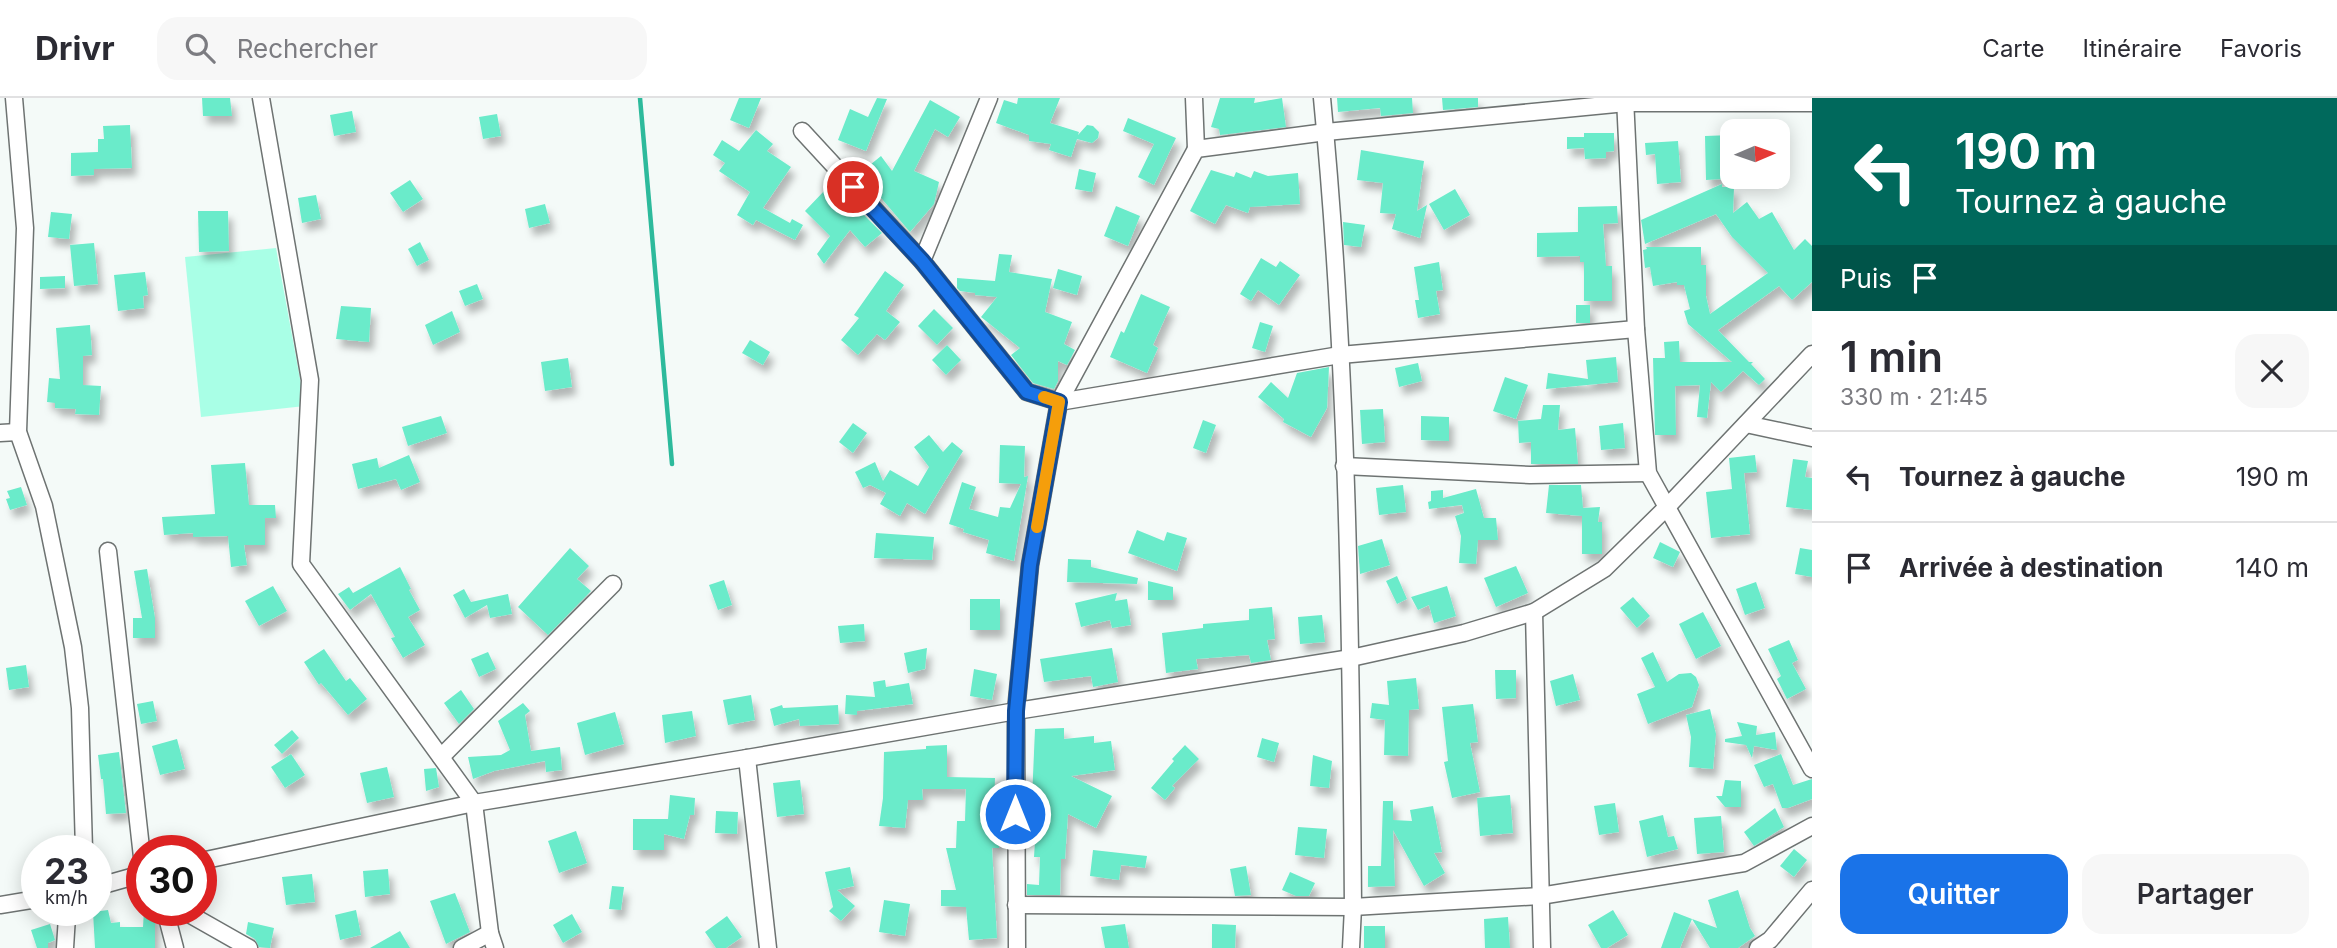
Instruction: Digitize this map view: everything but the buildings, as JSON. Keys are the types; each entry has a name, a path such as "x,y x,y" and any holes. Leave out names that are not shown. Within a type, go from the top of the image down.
{"street":[{"path":"14,98 25,229 18,432 44,506 74,647 80,708 84,835"},
{"path":"261,98 310,380 301,564 474,803 492,941 462,948"},
{"path":"922,261 989,98"},
{"path":"1017,948 1016,711 1030,565 1059,402 1196,149 1194,98"},
{"path":"1322,98 1340,355 1351,658 1351,948"},
{"path":"1196,149 1326,132 1626,100 1812,103"},
{"path":"1626,100 1636,329 1648,473 1812,769"},
{"path":"802,131 922,261 1027,392 1059,402 1340,355 1636,329"},
{"path":"217,858 474,803 1016,711 1351,658 1464,633 1534,612 1604,569 1812,354"},
{"path":"1746,424 1812,438"},
{"path":"0,433 18,432"},
{"path":"1344,466 1530,475 1648,473"},
{"path":"108,551 140,835"},
{"path":"441,757 612,584"},
{"path":"1534,612 1542,948"},
{"path":"747,758 768,948"},
{"path":"1016,905 1353,907 1540,896 1744,863 1812,826"},
{"path":"1758,948 1770,940 1812,890"},
{"path":"0,905 21,902"},
{"path":"65,948 66,926"},
{"path":"170,926 176,948"},
{"path":"210,926 248,948"}],"green space":[{"path":"276,248 305,406 201,417 185,257"}],"waterway":[{"path":"640,98 672,464"}],"slow traffic":[{"path":"1037,527 1059,402 1044,397"}],"route":[{"path":"853,187 922,261 1027,392 1059,402 1030,565 1016,711 1015,814"}]}
